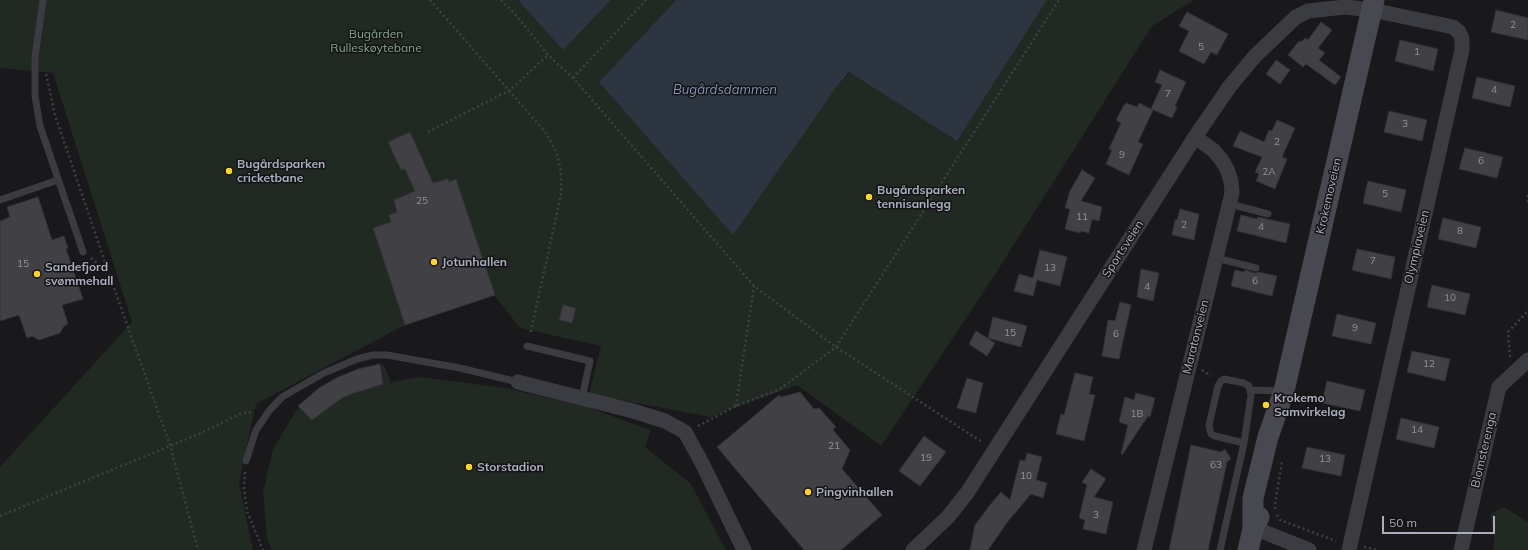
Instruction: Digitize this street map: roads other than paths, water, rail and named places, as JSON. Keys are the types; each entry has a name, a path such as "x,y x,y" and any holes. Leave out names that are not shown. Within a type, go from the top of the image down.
{"main road":[{"name":"Krokemoveien","path":"1248,550 1253,530 1253,498 1268,437 1284,391 1373,5"}],"street":[{"name":"Sportsveien","path":"923,547 967,493 1195,137 1230,86 1255,56 1296,17 1308,11 1327,8 1373,5"},
{"name":"Olympiaveien","path":"1350,547 1462,50 1462,38 1459,32 1453,27 1373,5"},
{"name":"Maratonveien","path":"1144,550 1232,193 1232,181 1221,159 1213,150 1195,137"},
{"name":"Blomsterenga","path":"1461,550 1499,387 1528,361"},
{"path":"518,382 633,411 665,421 685,432 702,463 744,550"},
{"path":"1253,530 1264,532 1309,550"}],"lane":[{"path":"43,0 35,58 35,96 40,126 83,252"},
{"path":"0,200 58,180"},
{"path":"1230,204 1268,214"},
{"path":"1216,258 1256,268"},
{"path":"527,346 590,361 582,398"},
{"path":"246,461 256,430 269,411 282,397 324,373 357,359 373,355 387,355 460,368 518,382"},
{"path":"1220,550 1244,443 1251,390 1249,386 1244,383 1227,379 1220,381 1209,425 1212,434 1244,443"},
{"path":"1251,390 1284,391"}],"water":[{"path":"518,0 611,0 563,50"},
{"name":"Bugårdsdammen","path":"676,0 1047,0 957,141 849,72 835,89 733,235 599,82"}],"place":[{"name":"Bugårdsparken cricketbane","path":"229,171"},
{"name":"Bugårdsparken tennisanlegg","path":"869,197"},
{"name":"Jotunhallen","path":"434,262"},
{"name":"Sandefjord svømmehall","path":"37,274"},
{"name":"Krokemo Samvirkelag","path":"1266,405"},
{"name":"Storstadion","path":"469,467"},
{"name":"Pingvinhallen","path":"808,492"}],"park label":[{"name":"Bugården Rulleskøytebane","path":"376,41"}]}
